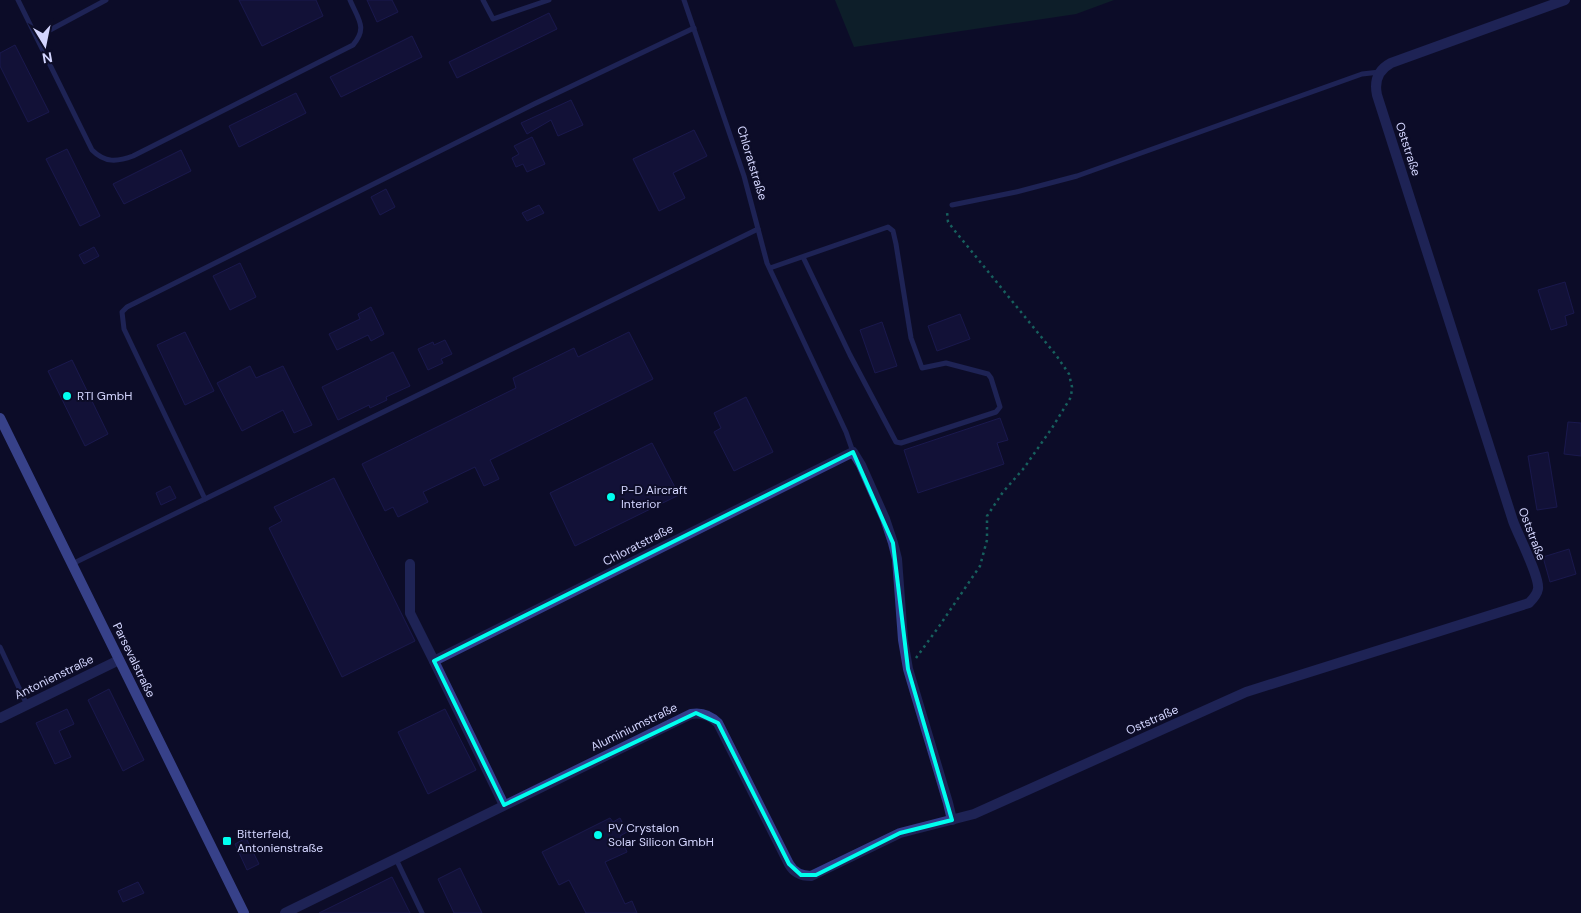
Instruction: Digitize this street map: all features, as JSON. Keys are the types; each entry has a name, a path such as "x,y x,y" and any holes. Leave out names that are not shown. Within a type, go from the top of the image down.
{"street":[{"path":"1380,72 1391,63 1565,0"},
{"name":"Oststraße","path":"952,820 974,814 1246,692 1524,605 1536,595 1538,589 1537,578 1513,521 1377,95 1376,83 1380,72"},
{"name":"Parsevalstraße","path":"0,418 244,913"},
{"name":"Chloratstraße","path":"434,661 853,452 861,465 885,519 893,544 897,560 903,640 908,669 952,820"},
{"path":"410,564 410,614 504,805"},
{"name":"Antonienstraße","path":"0,718 120,660"},
{"name":"Aluminiumstraße","path":"285,913 685,716 696,713 707,715 718,723 789,864 801,875 811,876 816,874 900,833 952,820"}],"lane":[{"path":"18,0 92,150 98,157 122,160 353,46 358,39 362,27 350,0"},
{"path":"37,37 106,0"},
{"path":"483,0 492,19 549,0"},
{"name":"Chloratstraße","path":"684,0 744,176 770,268 846,432 853,452"},
{"path":"204,500 124,329 122,312 127,307 534,104 694,28"},
{"path":"952,205 1016,192 1076,176 1362,74 1380,72"},
{"path":"770,268 888,227 893,231 896,244 910,338 922,368 946,363 988,374 991,378 999,409 996,412 901,443 896,442 850,355 803,257"},
{"path":"72,564 758,229"},
{"path":"0,646 28,704"},
{"path":"396,858 422,913"}],"path":[{"path":"908,669 980,566 987,540 987,516 1052,428 1071,397 1072,387 1069,374 1056,355 948,222 946,213 952,205"}],"highlighted area":[{"path":"853,452 893,543 908,669 952,820 900,833 816,875 801,875 789,864 718,723 696,713 504,805 434,661"}],"green space":[{"path":"835,0 1114,0 1076,14 854,47"}],"building":[{"path":"239,0 316,0 323,16 262,46"},
{"path":"367,0 392,0 398,12 377,22"},
{"path":"549,13 557,29 457,78 449,62"},
{"path":"412,36 422,57 341,97 330,77"},
{"path":"15,45 49,112 28,122 0,66 0,53"},
{"path":"296,93 306,113 239,147 229,126"},
{"path":"571,100 583,125 558,136 551,120 527,134 521,123"},
{"path":"694,130 707,156 673,173 685,198 659,211 633,159"},
{"path":"532,137 545,164 527,172 523,164 516,167 512,158 519,154 514,146"},
{"path":"67,149 100,216 80,226 46,159"},
{"path":"181,150 191,171 124,204 113,184"},
{"path":"386,189 395,207 380,215 371,197"},
{"path":"539,205 544,213 527,221 522,213"},
{"path":"94,247 99,256 84,264 79,255"},
{"path":"240,263 256,297 230,310 213,276"},
{"path":"1565,282 1574,313 1565,316 1567,325 1551,330 1538,290"},
{"path":"371,307 384,334 371,341 368,335 337,350 329,334 360,319 358,314"},
{"path":"960,314 970,339 937,351 928,326"},
{"path":"882,322 897,366 875,373 860,330"},
{"path":"185,332 214,391 185,405 157,345"},
{"path":"629,332 653,379 490,460 499,479 484,486 475,467 423,492 428,502 398,517 393,507 385,511 362,464 516,388 513,378 574,348 578,357"},
{"path":"445,340 452,354 441,359 443,363 428,370 418,349 433,342 434,345"},
{"path":"393,352 410,386 386,397 387,400 370,408 369,405 338,420 322,387"},
{"path":"72,360 108,434 85,446 48,371"},
{"path":"250,366 256,378 283,366 312,425 294,433 283,410 242,431 217,383"},
{"path":"746,397 773,452 734,471 714,432 721,428 714,413"},
{"path":"1000,418 1008,440 997,443 1004,464 918,493 904,450"},
{"path":"1568,422 1581,423 1581,456 1564,454"},
{"path":"652,443 679,495 575,546 550,493"},
{"path":"1548,452 1557,507 1537,510 1528,456"},
{"path":"334,478 415,641 342,677 269,528 282,521 274,507"},
{"path":"170,486 176,498 161,505 156,493"},
{"path":"1569,549 1576,574 1550,582 1543,557"},
{"path":"109,689 144,760 123,771 88,700"},
{"path":"67,709 74,724 59,731 71,757 55,764 36,723"},
{"path":"445,709 476,770 428,794 398,732"},
{"path":"610,818 613,822 620,818 627,832 620,836 627,852 605,862 625,904 632,901 637,913 586,913 569,880 559,885 542,852"},
{"path":"246,838 259,864 247,870 235,844"},
{"path":"460,868 482,913 454,913 438,879"},
{"path":"392,877 410,913 319,913"},
{"path":"138,882 144,893 123,902 118,891"}],"place":[{"name":"RTI GmbH","path":"67,396"},
{"name":"P-D Aircraft Interior","path":"611,497"},
{"name":"PV Crystalon Solar Silicon GmbH","path":"598,835"},
{"name":"Bitterfeld, Antonienstraße","path":"227,841"}]}
